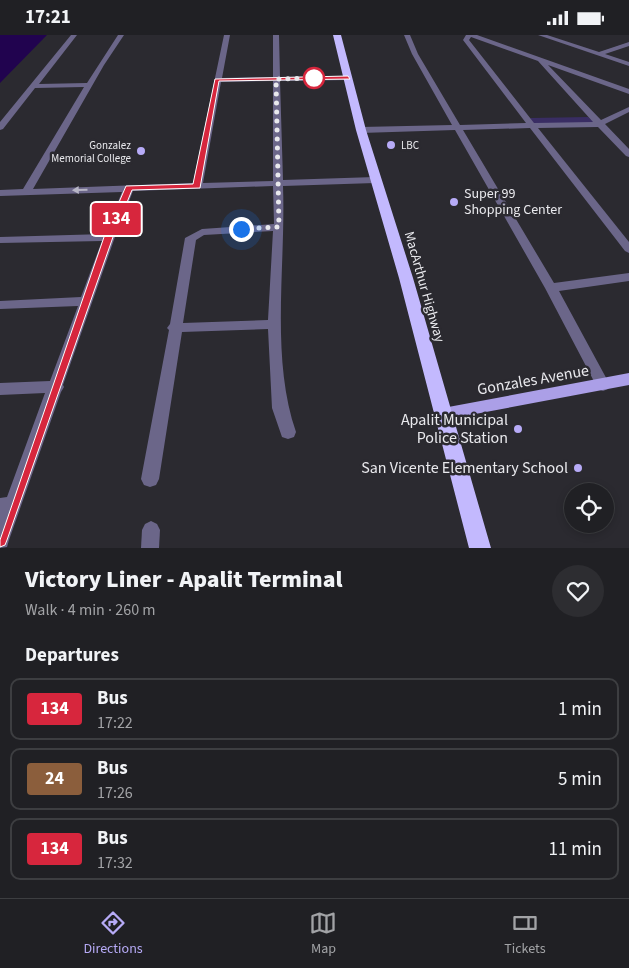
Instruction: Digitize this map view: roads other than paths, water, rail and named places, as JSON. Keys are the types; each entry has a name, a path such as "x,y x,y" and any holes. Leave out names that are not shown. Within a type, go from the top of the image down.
{"highway":[{"name":"MacArthur Highway","path":"337,35 361,130 406,278 480,548"}],"main road":[{"name":"Gonzales Avenue","path":"443,415 629,379"}],"street":[{"path":"0,127 74,35"},
{"path":"26,191 121,35"},
{"path":"197,186 227,35"},
{"path":"276,35 279,227 274,323 280,408 288,432"},
{"path":"407,35 415,54 551,288 603,385"},
{"path":"629,92 470,35 466,40 629,249"},
{"path":"541,35 629,64"},
{"path":"599,54 629,44"},
{"path":"540,60 629,154"},
{"path":"217,80 348,78"},
{"path":"33,86 89,85"},
{"path":"361,130 599,123 629,109"},
{"path":"0,193 375,180"},
{"path":"0,540 6,506 57,387 108,237 129,188"},
{"path":"150,479 174,328 191,238 202,232 279,227"},
{"path":"0,240 108,237"},
{"path":"551,288 629,277"},
{"path":"0,305 86,301"},
{"path":"174,328 274,323"},
{"path":"0,389 57,387"}],"place":[{"name":"LBC","path":"391,145"},
{"name":"Gonzalez Memorial College","path":"141,151"},
{"name":"Super 99 Shopping Center","path":"454,202"},
{"name":"Apalit Municipal Police Station","path":"518,429"},
{"name":"San Vicente Elementary School","path":"578,468"}]}
